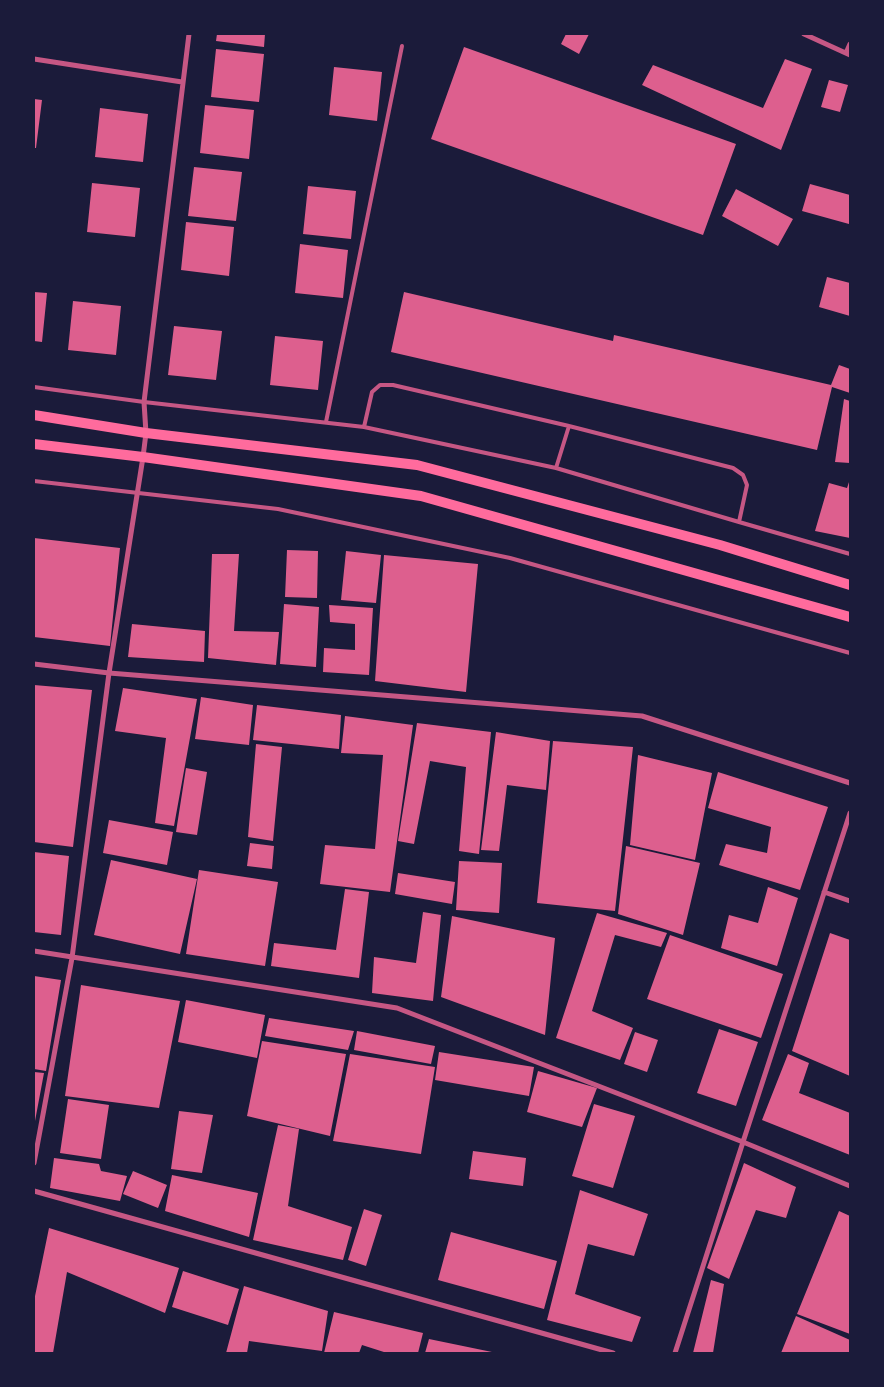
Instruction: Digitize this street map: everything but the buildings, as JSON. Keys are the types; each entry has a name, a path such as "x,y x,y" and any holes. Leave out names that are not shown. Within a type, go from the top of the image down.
{"main road":[{"path":"34,415 146,433 416,465 720,545 850,585"},
{"path":"34,444 143,457 421,496 850,617"}],"street":[{"path":"34,1163 72,958 110,673 143,457 146,433 144,402 189,34"},
{"path":"804,34 848,54 850,44"},
{"path":"34,60 182,82"},
{"path":"34,664 110,673 642,716 850,783"},
{"path":"676,1353 742,1142 850,813"},
{"path":"824,892 850,901"},
{"path":"34,952 398,1008 850,1186"},
{"path":"34,1191 612,1353"}],"lane":[{"path":"326,422 402,46"},
{"path":"364,427 372,392 380,385 393,385 569,426 733,468 743,475 747,485 739,522"},
{"path":"34,388 364,427 556,468 850,554"},
{"path":"556,468 569,426"},
{"path":"34,481 278,508 510,558 850,653"}]}
